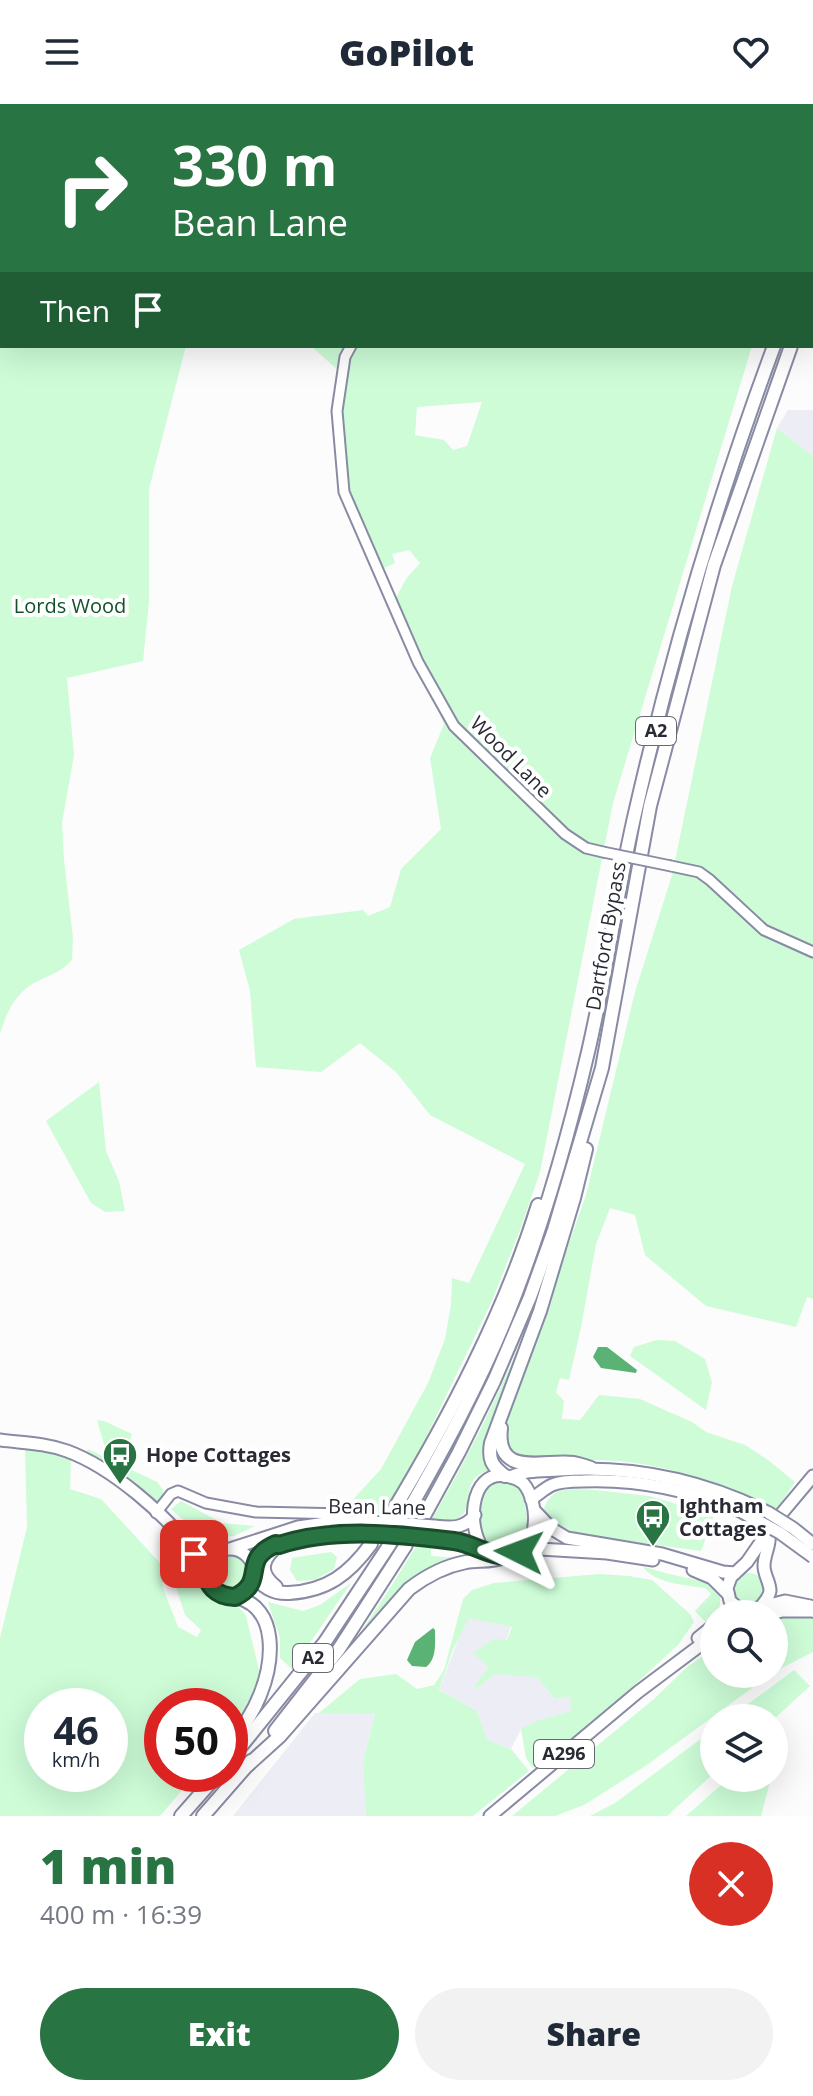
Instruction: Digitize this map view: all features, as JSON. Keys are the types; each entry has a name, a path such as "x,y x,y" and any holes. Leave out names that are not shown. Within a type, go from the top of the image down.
{"highway":[{"name":"Dartford Bypass","path":"405,1517 445,1448 483,1370 506,1319 540,1226 589,1050 636,805 697,575 773,348"},
{"name":"Dartford Bypass","path":"428,1522 525,1310 554,1230 602,1068 650,806 714,565 790,348"},
{"path":"508,1476 493,1467 489,1457 491,1443 540,1311 574,1198 602,1068"},
{"name":"A2","path":"390,1516 444,1424 494,1318 534,1219 555,1151 570,1124"},
{"path":"502,1417 501,1444 513,1460 529,1465 572,1463 591,1468"},
{"path":"254,1570 257,1580 269,1589 283,1594 310,1591 333,1582 371,1544"},
{"name":"A2","path":"248,1738 325,1642 390,1544"},
{"path":"279,1545 267,1557 264,1570 272,1585 288,1593"},
{"name":"A2","path":"248,1765 339,1649 406,1545"},
{"path":"248,1765 280,1736 409,1589 446,1568 504,1557"},
{"path":"235,1597 249,1602 262,1614 269,1631 270,1653 266,1677 248,1715"},
{"path":"172,1816 192,1792"},
{"path":"181,1816 202,1792"},
{"name":"A2","path":"203,1816 224,1792"}],"main road":[{"path":"0,1440 43,1444 82,1457 125,1485 197,1546 243,1553 250,1559 254,1570 250,1586 235,1597 219,1594 176,1531"},
{"path":"508,1476 523,1472 591,1468 661,1475 705,1487 739,1505 813,1557"},
{"path":"531,1499 535,1516 530,1540 513,1555 504,1557 486,1552 476,1536 476,1497 481,1486 490,1477 498,1475 521,1482 531,1499 538,1516 567,1538 662,1554 723,1572 754,1569 766,1577"},
{"path":"782,1513 813,1476"},
{"path":"531,1499 553,1484 627,1482 682,1491 769,1513 813,1544"},
{"name":"Bean Lane","path":"226,1550 298,1527 333,1522 428,1522 459,1527 475,1515"},
{"path":"727,1600 728,1582 769,1534 771,1539 764,1562 770,1591 767,1600"},
{"name":"Bean Lane","path":"254,1570 256,1560 274,1545 317,1536 405,1536 464,1543 486,1552"},
{"path":"523,1548 607,1553 664,1562 712,1578 730,1600"},
{"path":"209,1583 209,1563 215,1555 226,1550"},
{"path":"788,1611 813,1611"},
{"name":"A296","path":"490,1816 700,1637"},
{"name":"A296","path":"638,1692 700,1646"},
{"path":"638,1692 651,1687 700,1651"}],"street":[{"name":"Wood Lane","path":"350,348 345,357 337,411 344,492 418,662 454,726 565,834 586,848 701,873 764,930 813,952"},
{"name":"Bean Lane","path":"156,1513 171,1494 178,1491 206,1503 256,1517 345,1512"}],"shaded area":[{"path":"788,410 813,410 813,456 777,428"},
{"path":"598,1347 607,1347 637,1370 636,1373 601,1368 593,1357"},
{"path":"467,1616 511,1626 501,1655 537,1677 555,1699 570,1696 574,1710 521,1729 511,1749 487,1741 477,1711 439,1690"},
{"path":"433,1628 435,1645 432,1660 426,1667 412,1666 407,1660 415,1642"},
{"path":"315,1713 375,1713 363,1762 366,1816 233,1816"}],"green space":[{"name":"Lords Wood","path":"0,348 185,348 149,489 149,601 143,661 67,678 74,755 62,823 73,938 72,960 19,995 0,1034"},
{"path":"313,348 751,348 613,803 540,1172 492,1301 400,1491 384,1516 358,1507 348,1512 347,1506 381,1469 428,1383 445,1339 452,1278 469,1283 525,1164 430,1115 396,1072 360,1043 321,1072 256,1067 250,991 239,950 294,919 363,910 368,916 390,907 401,869 441,829 430,758 444,724 391,607 406,579 420,563 409,550 392,554 395,563 382,569 350,495 341,423 340,372","holes":["482,402 467,446 453,450 444,440 415,435 417,407"]},
{"path":"777,428 813,456 813,1299 807,1297 796,1327 706,1306 645,1255 635,1215 610,1208 596,1244 569,1380 560,1378 556,1392 564,1401 562,1419 580,1420 599,1395 640,1399 692,1422 706,1432 745,1445 795,1482 776,1510 716,1484 655,1466 520,1457 511,1452 506,1444 505,1432 512,1398 545,1311 551,1303 586,1195 635,992 672,875 732,586"},
{"path":"99,1082 106,1151 119,1181 125,1211 105,1212 91,1203 46,1121"},
{"path":"528,1325 490,1470 478,1475 472,1483 462,1515 439,1520 431,1547 431,1556 460,1558 393,1598 331,1674 388,1591 440,1505 487,1417"},
{"path":"657,1340 675,1341 705,1359 712,1382 706,1410 630,1356 634,1347"},
{"path":"97,1420 132,1434 123,1459 106,1451"},
{"path":"25,1447 71,1458 70,1489 101,1499 161,1564 163,1588 178,1627 197,1637 201,1630 185,1615 172,1575 188,1570 197,1573 212,1600 236,1606 242,1611 246,1616 259,1670 248,1702 248,1688 144,1688 144,1792 181,1792 160,1816 0,1816 0,1638 27,1527"},
{"path":"88,1449 157,1482 163,1496 158,1501 151,1499 86,1455"},
{"path":"501,1480 518,1487 527,1524 523,1541 514,1548 502,1551 486,1543 480,1516 482,1494 490,1484"},
{"path":"571,1489 649,1496 714,1515 701,1551 577,1534 548,1519 544,1509 552,1495"},
{"path":"181,1501 222,1523 255,1526 234,1536 204,1538 171,1509"},
{"path":"331,1552 337,1557 334,1569 314,1580 297,1581 290,1570 292,1558"},
{"path":"231,1554 244,1559 249,1572 244,1585 231,1590 218,1585 213,1572 218,1559"},
{"path":"643,1567 709,1585 716,1589 720,1600 705,1600 711,1594 705,1588 680,1585 649,1573"},
{"path":"749,1573 763,1583 765,1589 760,1600 738,1600 733,1589 738,1578"},
{"path":"599,1574 652,1580 690,1614 694,1622 678,1645 539,1769 532,1767 526,1758 521,1729 571,1711 570,1696 555,1699 537,1677 494,1674 479,1687 474,1687 489,1667 473,1653 494,1639 507,1640 512,1627 469,1618 453,1649 439,1690 477,1711 487,1740 511,1749 529,1771 473,1816 366,1816 363,1762 375,1714 319,1713 360,1679 396,1674 417,1689 434,1685 444,1670 463,1599 472,1590 494,1583"},
{"path":"351,1583 292,1669 280,1658 280,1638 268,1602 303,1611 320,1605"},
{"path":"788,1616 813,1618 813,1652 788,1665"},
{"path":"700,1658 700,1688 752,1688 730,1704 700,1704 700,1726 584,1805 555,1816 512,1816 654,1699"},
{"path":"794,1670 810,1686 788,1706 748,1704 770,1688 788,1688 788,1674"},
{"path":"700,1739 700,1786 667,1816 590,1816 615,1803"},
{"path":"713,1792 767,1792 761,1816 686,1816"}],"place":[{"name":"Hope Cottages","path":"120,1486"},
{"name":"Ightham Cottages","path":"653,1548"}],"route":[{"path":"194,1554 214,1591 235,1597 250,1586 254,1578 254,1563 264,1550 276,1544 317,1536 405,1536 460,1542 498,1556 507,1557 519,1552"}]}
